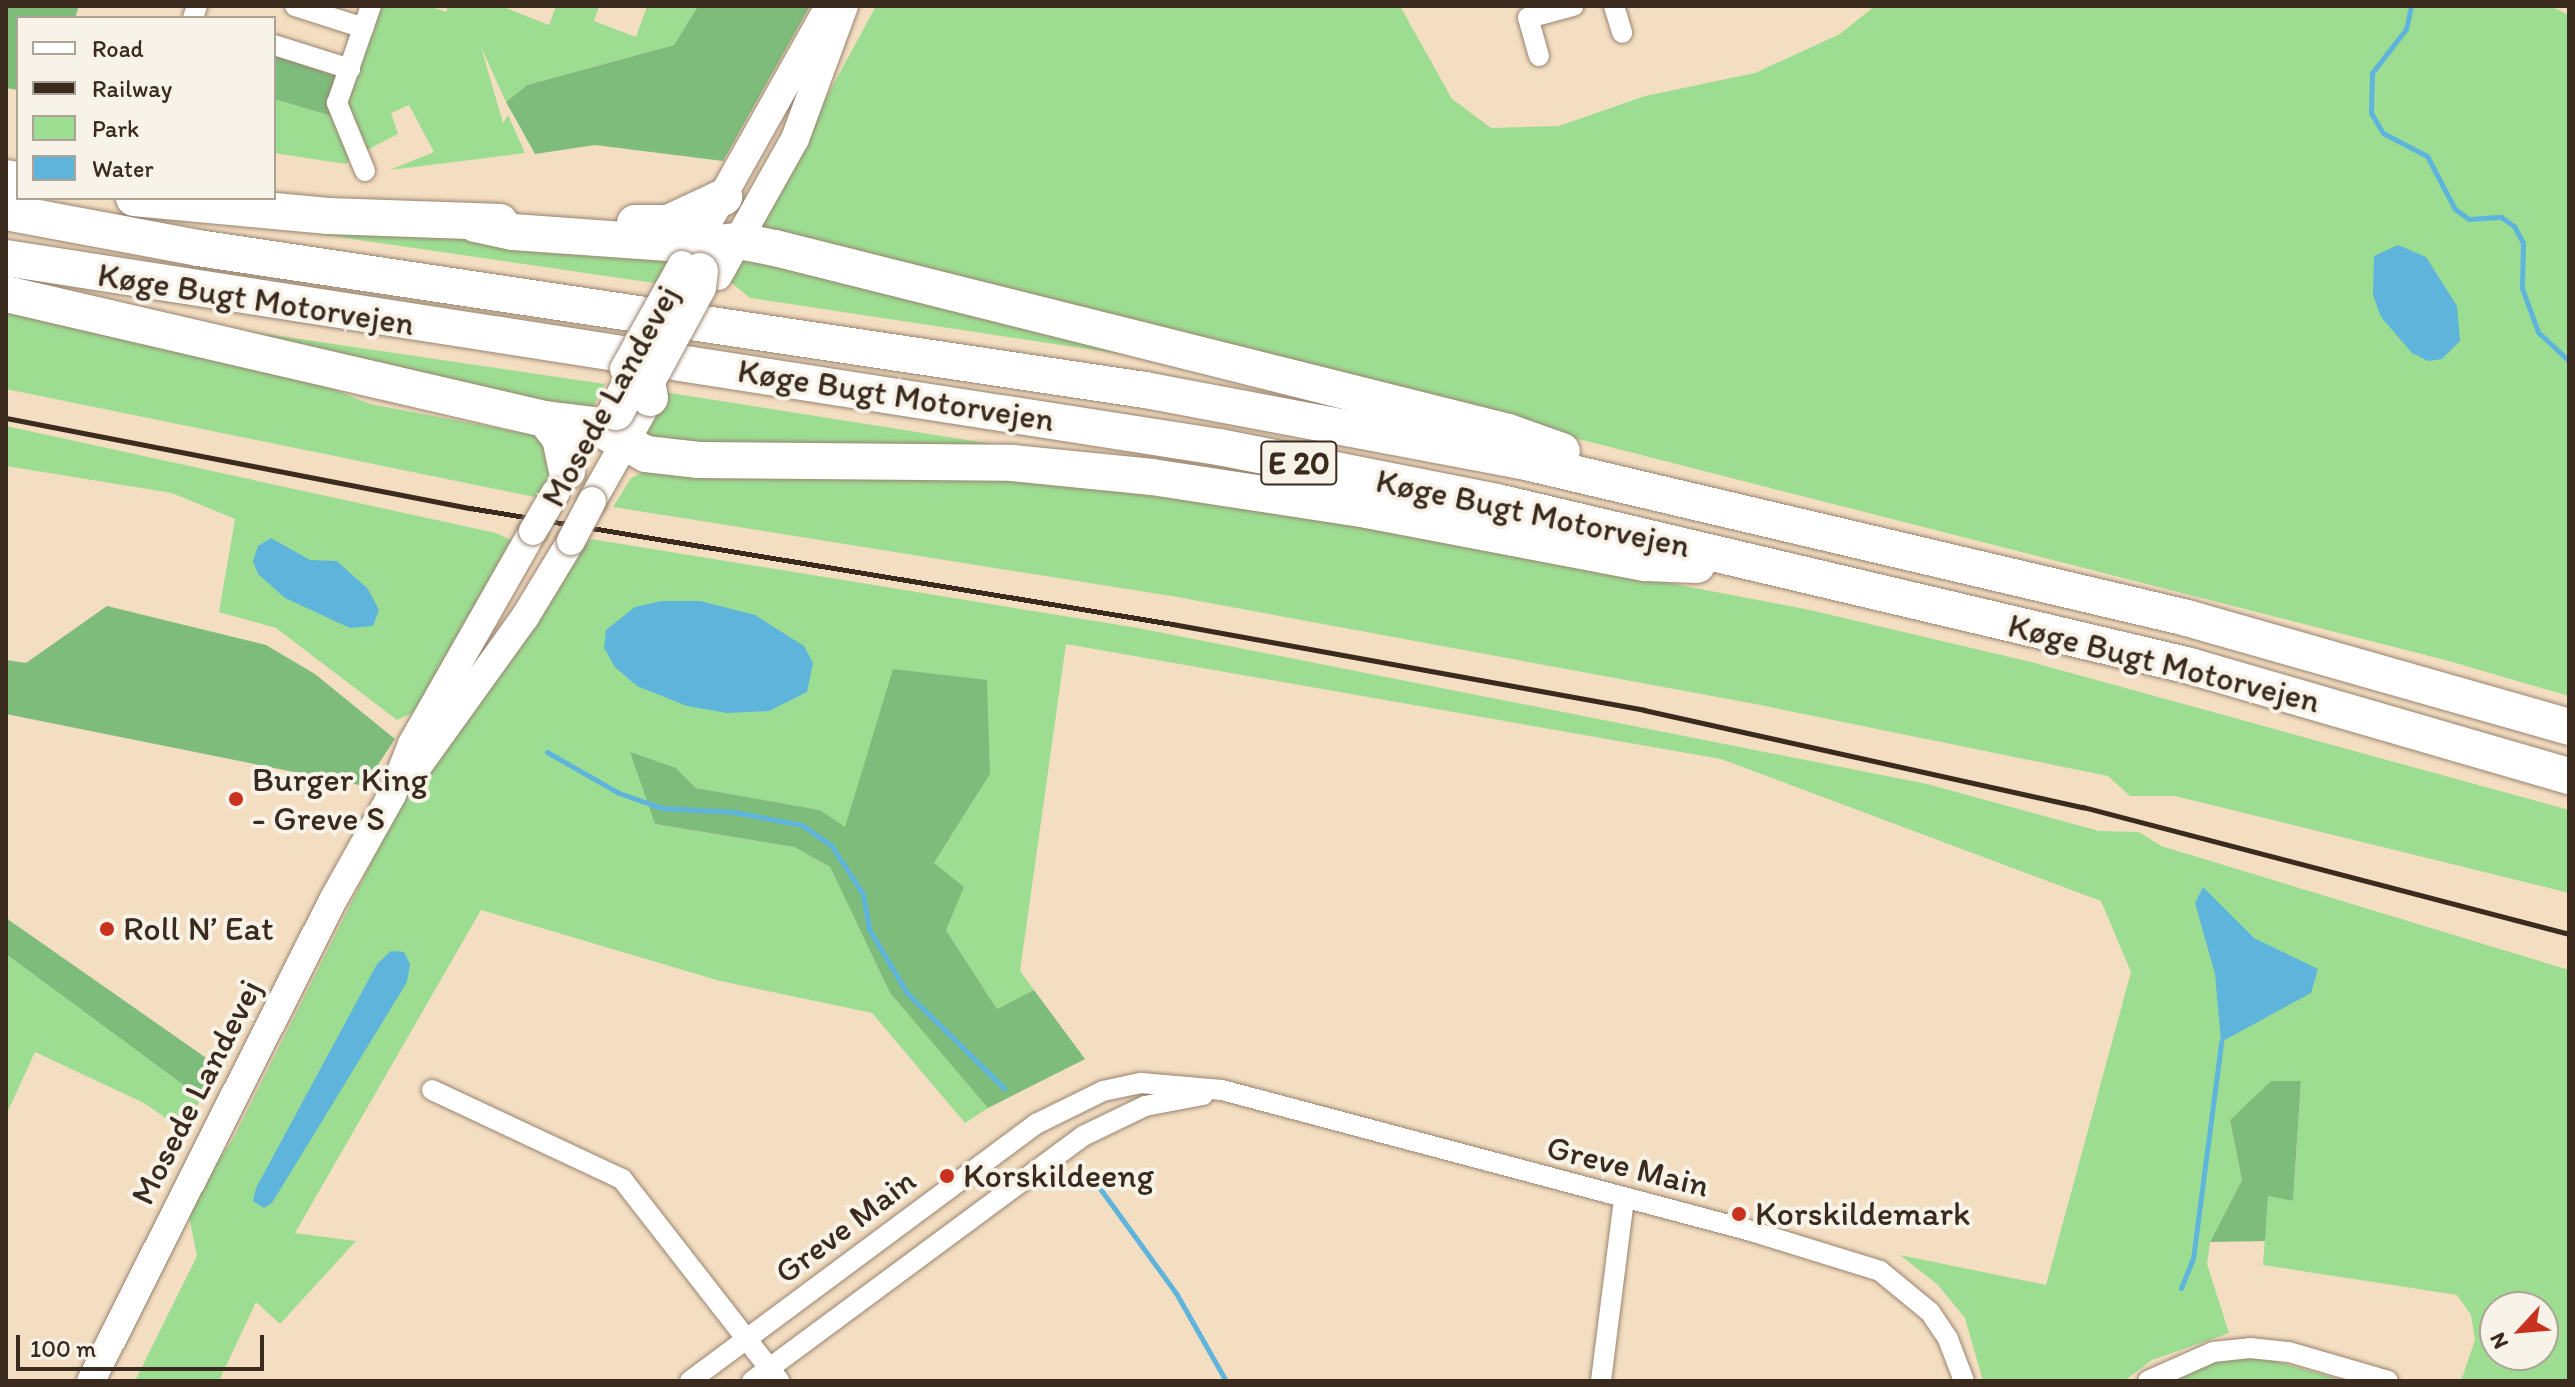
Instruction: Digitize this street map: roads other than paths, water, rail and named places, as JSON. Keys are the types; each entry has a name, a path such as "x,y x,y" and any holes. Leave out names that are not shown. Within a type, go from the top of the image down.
{"highway":[{"path":"160,200 475,224 668,223 724,197"},
{"name":"Køge Bugt Motorvejen","path":"6,212 198,248 1145,390 1530,463 2187,618 2569,727"},
{"path":"475,224 698,264 745,230 775,248 1508,432 1730,508"},
{"name":"Køge Bugt Motorvejen","path":"6,258 207,294 724,368 1219,447 1497,502 2190,666 2569,776"},
{"path":"621,418 647,381 698,287 698,264"},
{"path":"6,294 545,419 621,418"},
{"path":"621,418 652,339 650,324"},
{"path":"621,418 646,454 699,460 1012,463 1152,477 1367,510 1646,563 1773,567"},
{"path":"545,419 560,438 561,481"}],"main road":[{"name":"Mosede Landevej","path":"650,324 698,264 724,197 829,6"},
{"path":"745,230 795,139 844,6"},
{"name":"Mosede Landevej","path":"91,1381 327,912 392,795 412,744 561,481 621,418"},
{"name":"Mosede Landevej","path":"392,795 479,684 571,541 592,501 621,418"}],"street":[{"path":"295,6 364,28"},
{"path":"365,171 337,103 371,6"},
{"path":"1539,56 1528,18 1573,6"},
{"path":"1614,6 1622,33"},
{"path":"276,46 350,69"},
{"name":"Greve Main","path":"690,1381 1036,1124 1071,1103 1141,1083 1222,1090 1880,1271 1930,1312 1948,1339 1964,1381"},
{"path":"432,1090 622,1179 774,1374"},
{"name":"Greve Main","path":"752,1381 774,1374 1083,1136 1145,1106 1222,1090"},
{"path":"1601,1381 1624,1199"},
{"path":"2148,1381 2213,1352 2250,1348 2289,1352 2388,1381"}],"water":[{"path":"2398,245 2426,257 2457,306 2460,341 2442,359 2428,361 2412,353 2381,317 2373,295 2374,256"},
{"path":"271,538 310,560 337,561 368,589 379,610 373,626 350,628 285,598 258,574 253,561 258,546"},
{"path":"662,601 700,601 755,615 804,646 813,663 807,692 769,711 727,713 687,706 637,686 615,667 604,648 606,630 635,607"},
{"path":"2203,887 2254,938 2318,969 2311,993 2221,1042 2215,974 2195,903"},
{"path":"391,951 404,952 410,964 407,982 272,1203 264,1208 253,1201 256,1188 377,964"}],"waterway":[{"path":"2411,6 2406,29 2372,73 2371,113 2383,133 2427,156 2455,209 2469,219 2501,217 2514,226 2523,243 2522,288 2538,332 2569,361"},
{"path":"547,752 619,793 662,808 734,812 802,825 831,845 863,894 869,929 907,993 1004,1088"},
{"path":"2181,1288 2193,1259 2221,1042"},
{"path":"1088,1172 1176,1293 1226,1381"}],"railway":[{"path":"6,418 470,508 1172,624 1644,710 2083,807 2569,934"}],"place":[{"name":"Burger King - Greve S","path":"236,799"},
{"name":"Roll N’ Eat","path":"107,929"},
{"name":"Korskildeeng","path":"947,1176"},
{"name":"Korskildemark","path":"1739,1214"}]}
